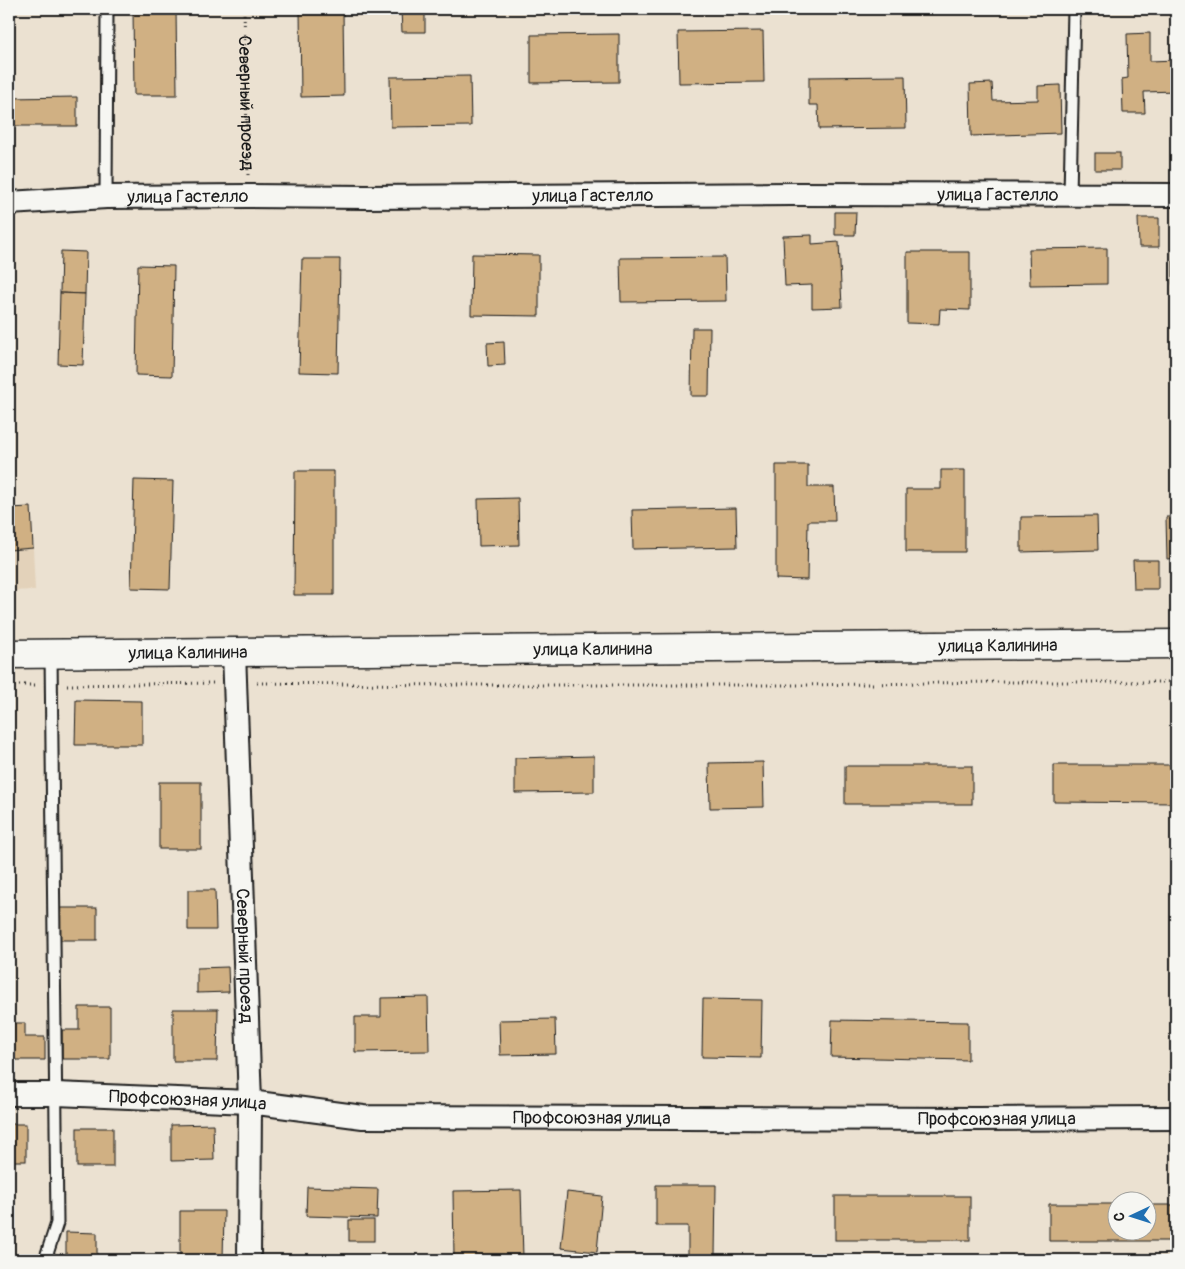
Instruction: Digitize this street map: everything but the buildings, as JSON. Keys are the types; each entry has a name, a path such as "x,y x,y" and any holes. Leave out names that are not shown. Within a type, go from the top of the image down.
{"main road":[{"name":"улица Калинина","path":"9,654 1176,644"}],"street":[{"name":"улица Гастелло","path":"9,203 106,197 248,196 1176,195"},
{"name":"Северный проезд","path":"234,652 250,1102 249,1260"},
{"name":"Профсоюзная улица","path":"9,1094 56,1094 250,1102 363,1116 967,1119 1176,1118"}],"lane":[{"path":"106,197 107,9"},
{"path":"1070,195 1074,9"},
{"path":"45,1260 57,1223 51,653"}],"path":[{"name":"Северный проезд","path":"244,9 248,196"},
{"path":"9,685 1176,682"}],"shaded area":[{"path":"31,507 35,590 9,591 9,508"}]}
